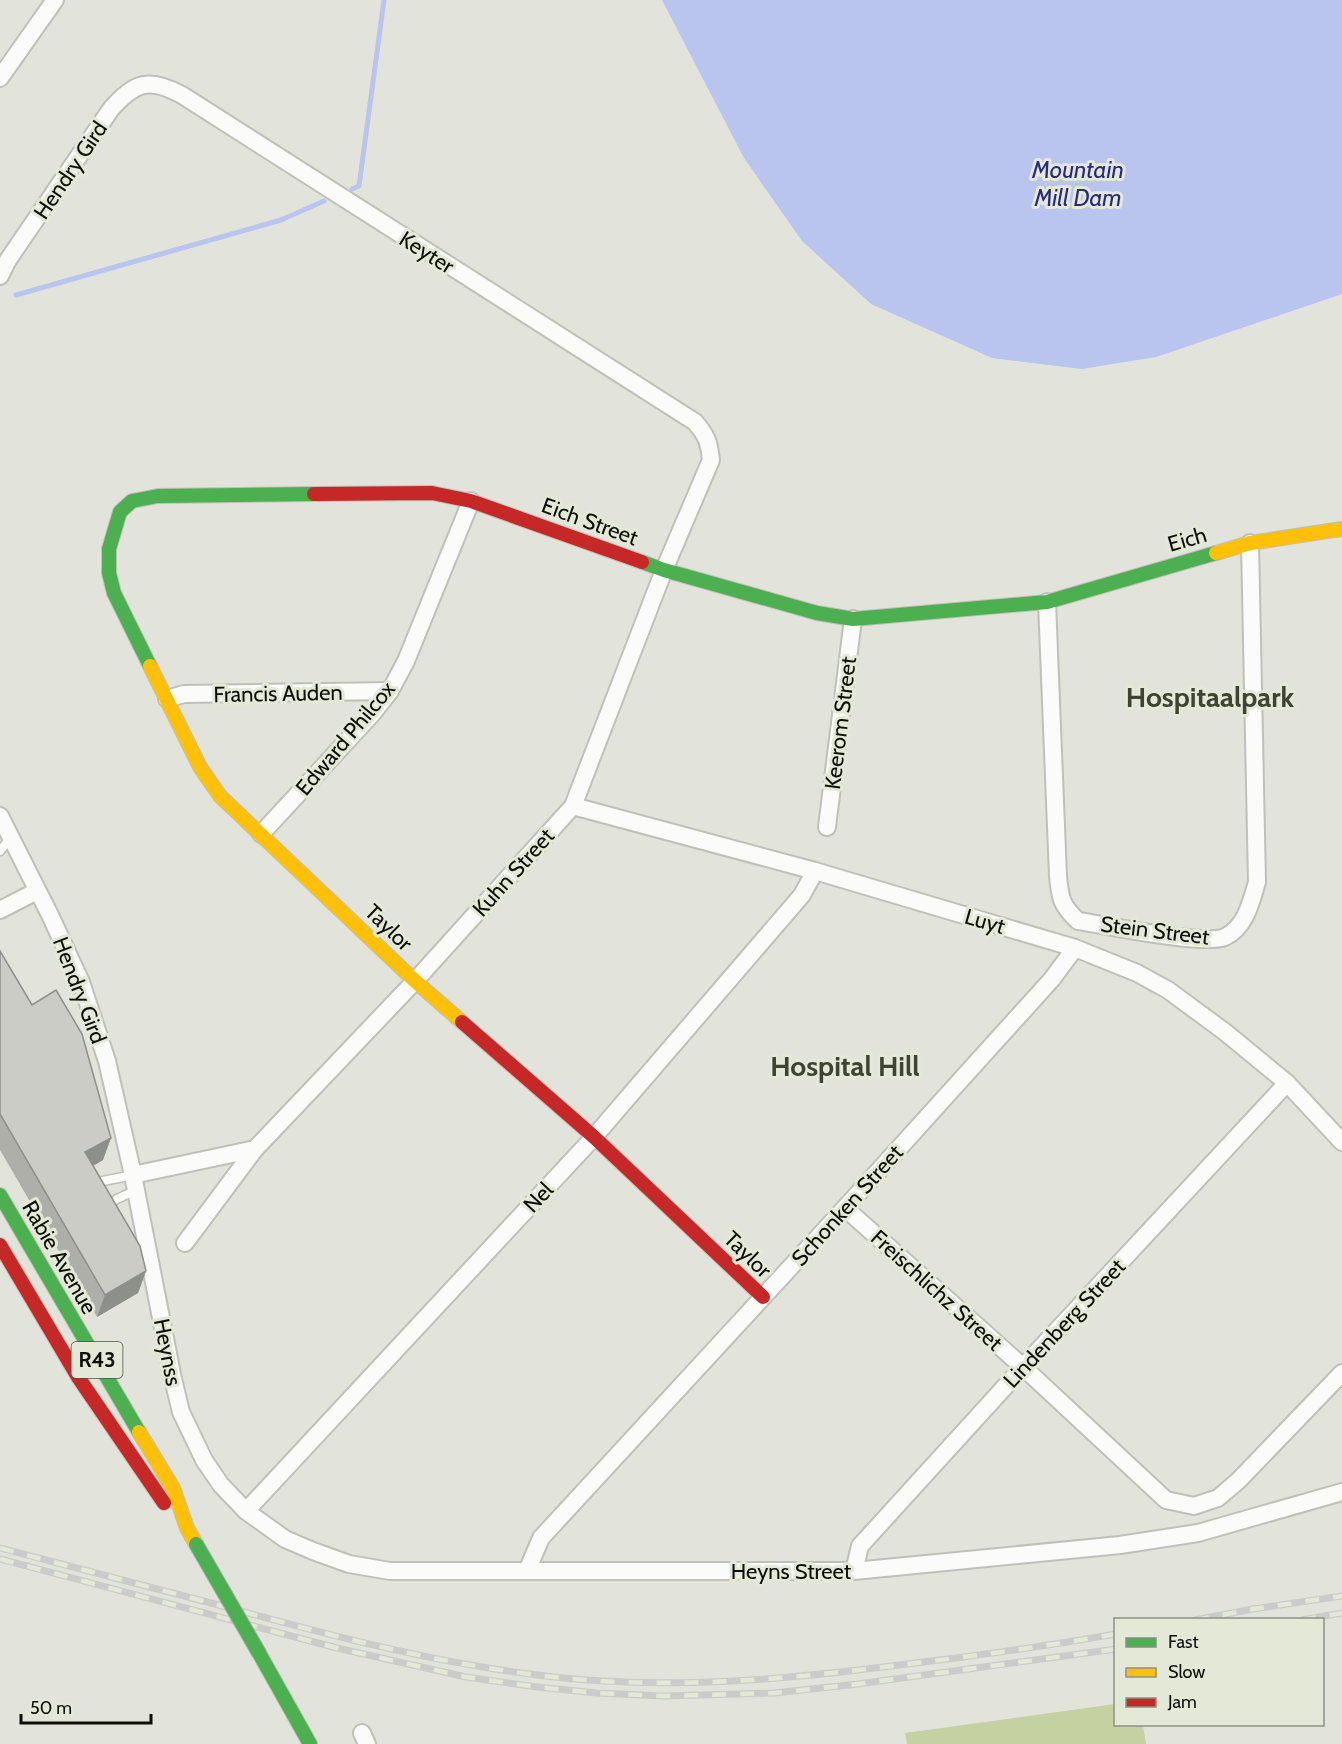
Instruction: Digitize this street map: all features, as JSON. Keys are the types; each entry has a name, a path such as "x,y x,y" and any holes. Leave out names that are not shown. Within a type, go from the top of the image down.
{"street":[{"path":"0,78 55,0"},
{"name":"Hendry Gird","path":"0,276 8,260 111,109 130,90 141,85 156,84"},
{"name":"Keyter","path":"156,84 169,88 192,102 695,423"},
{"name":"Kuhn Street","path":"185,1243 255,1149 415,981 573,806 664,570 711,460 710,444 695,423"},
{"name":"Eich Street","path":"120,512 132,501 158,496 432,493 471,501 664,570 817,613 854,619 1047,602"},
{"name":"Edward Philcox","path":"261,834 372,714 390,691 406,661 471,501"},
{"name":"Taylor","path":"120,512 110,549 109,573 114,593 200,767 220,796 415,981 594,1137 763,1297"},
{"name":"Eich","path":"1047,602 1250,543 1342,529"},
{"name":"Stein Street","path":"1047,602 1058,876 1060,896 1067,910 1078,921 1194,939 1226,937 1242,924 1257,882 1250,543"},
{"name":"Keerom Street","path":"827,827 854,619"},
{"name":"Francis Auden","path":"167,699 184,694 390,691"},
{"name":"Luyt","path":"573,806 815,871 1075,948 1137,973 1168,990 1225,1032 1287,1083 1342,1142"},
{"name":"Hendry Gird","path":"0,816 81,982 106,1060 135,1182"},
{"name":"Nel","path":"246,1511 594,1137 802,896 815,871"},
{"path":"0,910 37,891"},
{"name":"Schonken Street","path":"527,1571 541,1538 1052,980 1075,948"},
{"name":"Lindenberg Street","path":"854,1571 860,1546 1287,1083"},
{"path":"135,1182 255,1149"},
{"name":"Heynss","path":"135,1182 181,1412 204,1460 215,1477 246,1511"},
{"name":"Rabie Avenue","path":"0,1195 173,1488 187,1528 196,1545 260,1653 310,1744"},
{"name":"Freischlichz Street","path":"845,1208 1023,1367 1166,1500 1194,1506 1218,1498 1238,1481 1342,1373"},
{"name":"Rabie Avenue","path":"0,1245 40,1317 125,1450 168,1509 187,1528"},
{"name":"Heyns Street","path":"246,1511 285,1539 313,1551 349,1564 390,1571 854,1571 1120,1545 1198,1533 1342,1492"}],"lane":[{"path":"0,851 12,837"},
{"path":"82,1184 135,1182"},
{"path":"99,1211 117,1199 135,1182"}],"green space":[{"path":"1114,1704 1114,1726 1143,1726 1146,1744 907,1744 905,1733"}],"water":[{"name":"Mountain Mill Dam","path":"662,0 1342,0 1342,294 1156,357 1082,369 992,358 871,304 802,241 744,158"}],"building":[{"path":"0,951 32,1005 56,990 82,1034 111,1138 85,1152 140,1246 146,1271 105,1295 0,1114"}],"waterway":[{"path":"352,189 359,186 384,0"},
{"path":"16,295 281,220 324,201"}],"railway":[{"path":"0,1548 380,1647 458,1663 583,1680 676,1683 769,1679 959,1658 1114,1634"},
{"path":"0,1559 337,1648 466,1677 597,1693 664,1696 774,1693 1114,1649"},
{"path":"1206,1618 1342,1596"},
{"path":"1313,1618 1342,1613"}],"traffic: fast":[{"path":"150,666 114,593 109,573 109,549 120,512 132,501 158,496 314,494"},
{"path":"642,562 817,613 853,619 1047,602 1216,553"},
{"path":"0,1195 139,1432"},
{"path":"196,1544 259,1653"},
{"path":"259,1653 310,1744"}],"traffic: slow":[{"path":"1216,553 1250,543 1342,529"},
{"path":"150,666 200,767 220,796 415,981 462,1022"},
{"path":"139,1432 173,1488 187,1528 196,1544"}],"traffic: jam":[{"path":"314,494 432,493 471,501 642,562"},
{"path":"462,1022 594,1137 763,1297"},
{"path":"0,1245 78,1377 164,1503"}],"district":[{"name":"Hospitaalpark","path":"1210,697"},
{"name":"Hospital Hill","path":"845,1066"}]}
